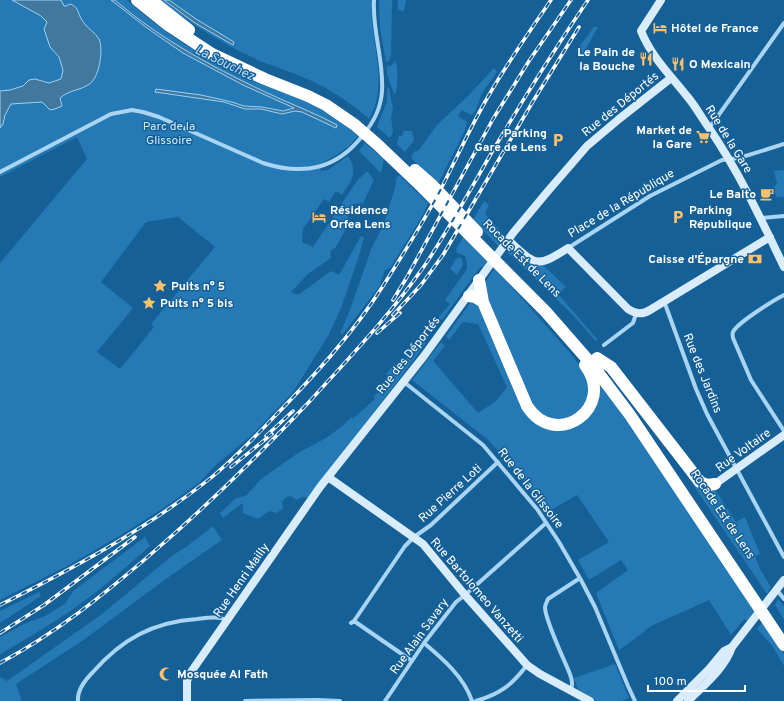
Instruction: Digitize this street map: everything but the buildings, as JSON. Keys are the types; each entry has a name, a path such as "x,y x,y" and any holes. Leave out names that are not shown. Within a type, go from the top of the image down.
{"highway":[{"name":"Rocade Est de Lens","path":"137,0 168,25 212,54 265,79 320,102 355,125 378,145 518,283 570,339 607,383 784,645"},
{"name":"Rocade Est de Lens","path":"151,0 190,31 219,48 257,68 324,95 347,109 383,139 431,184 556,311 597,358 658,443 784,631"},
{"path":"479,280 482,302 527,406 536,418 548,424 564,425 572,423 591,406 593,397 593,381 591,375 573,350 570,339"},
{"path":"468,296 475,297 482,302"},
{"path":"597,358 611,367 700,482 708,485 715,484"}],"street":[{"path":"0,172 99,119 119,112 132,110 143,112 263,163 281,168 297,170 327,165 338,159 356,144 376,116 382,86 375,27 374,0"},
{"name":"Rue de la Gare","path":"661,0 640,27 647,44 671,78 687,96 729,159 761,218 784,267"},
{"path":"708,128 784,23"},
{"name":"Rue des Déportés","path":"328,477 404,382 506,243 548,191 587,146 671,78"},
{"name":"Place de la République","path":"506,243 530,260 543,262 568,248 650,196 722,160 739,158 784,144"},
{"path":"761,218 784,216"},
{"path":"604,344 633,323 636,314 646,312 770,237"},
{"name":"Place de la République","path":"568,248 628,309 636,314"},
{"path":"784,295 764,306 736,328 733,333 733,338 751,380 784,431"},
{"name":"Rue des Jardins","path":"664,301 696,389 784,557"},
{"name":"Rue de la Glissoire","path":"404,382 483,445 537,509 580,578 595,607 635,701"},
{"name":"Rue Voltaire","path":"715,484 784,435"},
{"name":"Rue Pierre Loti","path":"412,661 353,622 395,561 414,537 432,525 498,462"},
{"name":"Rue Bartolomeo Vanzetti","path":"328,477 423,544 527,666 590,701"},
{"name":"Rue Henri Mailly","path":"187,701 187,681 191,672 328,477"},
{"name":"Rue Alain Savary","path":"385,701 424,643 456,602 546,523"},
{"path":"571,690 573,686 570,675 550,624 545,609 545,604 548,599 580,578"},
{"path":"688,701 716,666 724,651 732,647 784,580"},
{"path":"775,592 784,599"},
{"path":"78,701 80,691 87,679 104,659 124,643 145,631 165,623 178,620 220,617 227,620"},
{"path":"424,643 450,667 461,681 472,701"},
{"path":"476,701 490,697 507,688 527,666"},
{"path":"677,701 716,666"},
{"path":"245,701 340,701"}],"green space":[{"name":"Parc de la Glissoire","path":"0,0 127,0 160,27 195,51 245,76 296,96 321,108 358,136 349,146 324,162 320,171 328,170 348,156 353,167 351,181 342,195 336,191 329,202 324,199 303,229 302,242 313,247 359,178 367,171 374,180 363,203 353,204 348,216 347,227 336,247 330,251 331,258 308,274 291,292 298,295 331,271 339,275 361,236 364,237 341,308 328,336 293,392 252,435 217,464 200,482 165,507 121,535 69,565 0,600 0,263 87,159 77,137 0,177","holes":["178,217 215,247 151,324 154,327 120,369 97,352 133,308 101,282 146,222"]},
{"path":"160,0 164,0 234,42 196,19 169,0 372,0 373,30 379,75 375,105 369,119 347,101 322,86 251,57 224,43 197,27"},
{"path":"379,0 392,0 391,55 389,61 386,62 380,28"},
{"path":"398,0 406,0 404,11 398,10"},
{"path":"594,27 598,27 583,54 577,50"},
{"path":"395,60 397,76 396,93 394,94 387,74 387,67 392,65"},
{"path":"494,68 497,72 482,93 475,112 471,115 462,110 458,116 467,122 465,130 438,184 411,158 414,152 419,150 437,125 468,96"},
{"path":"387,88 389,88 393,109 391,117 393,132 390,138 377,127 387,101"},
{"path":"404,131 412,131 414,140 405,152 397,144 399,136 402,136"},
{"path":"365,143 384,159 381,173 359,151"},
{"path":"784,170 784,197 777,197 773,190 775,189 773,187 777,184 774,171"},
{"path":"399,175 428,203 423,215 390,268 385,270 379,287 342,335 340,333 350,310 372,247 383,226 395,188 396,179"},
{"path":"484,201 489,205 485,214 505,236 498,246 473,220"},
{"path":"464,236 488,260 483,267 480,267 442,320 438,318 450,304 445,300 467,269 465,256 457,253 456,249"},
{"path":"512,250 533,264 544,266 566,287 558,294 598,340 596,341 572,314 507,252"},
{"path":"459,257 462,259 463,265 457,275 450,269 455,260"},
{"path":"495,268 584,371 588,378 589,394 580,413 557,421 534,411 485,301 483,285"},
{"path":"470,303 481,306 529,415 576,424 599,383 609,395 755,611 747,621 744,619 731,635 709,600 651,626 619,650 596,593 628,570 621,560 589,580 578,560 609,542 577,495 548,512 503,456 487,439 412,380 441,342 445,346 433,361 478,413 496,401 507,387 478,324 463,322 449,340 446,336"},
{"path":"421,340 426,343 308,498 303,497 296,500 291,496 286,497 282,502 283,509 276,513 269,511 258,519 243,513 243,505 241,504 223,518 220,513 235,499 247,495 261,479 298,453 326,438 352,417 353,419 375,399 374,396 381,390 390,377 386,374 394,365 410,356"},
{"path":"673,455 714,488 736,522 745,517 760,554 755,556 761,571 771,587 767,594"},
{"path":"213,526 222,540 170,576 82,641 16,684 22,701 0,701 0,677 7,681 102,614 173,555"},
{"path":"145,537 150,546 121,572 69,612 0,654 0,637 24,624 43,617 65,604 73,591"},
{"path":"39,592 41,596 0,623 0,611"},
{"path":"778,599 784,606 784,620 775,605"},
{"path":"763,621 784,654 784,666 773,647 757,629"},
{"path":"615,664 629,698 622,701 597,701 578,689 574,678"}],"shaded area":[{"path":"12,0 61,0 64,6 70,4 73,5 77,9 80,17 87,27 96,34 99,39 101,57 98,71 92,82 86,86 67,93 60,98 62,106 50,110 42,102 11,104 0,128 0,91 23,86 29,80 35,79 49,83 61,79 63,70 59,57 50,47 44,29 47,22 41,16"},
{"path":"111,0 115,0 152,29 213,66 337,125 336,128 302,112 295,111 282,114 261,109 245,109 224,102 155,92 156,89 201,95 244,106 262,107 283,111 294,108 243,85 183,53 147,28"},
{"path":"164,0 169,0 196,19 234,42 233,45 195,23"}],"railway":[{"path":"0,605 83,562 188,496 236,456 288,403 345,338 371,304 422,224 489,95 511,59 551,0"},
{"path":"393,300 493,119 529,61 571,0"},
{"path":"0,663 40,639 78,613 171,537 212,500 270,442 309,402 354,352 398,301 425,265 527,95 588,0"},
{"path":"393,315 421,285 443,255 532,103 579,27"},
{"path":"377,333 400,313"},
{"path":"266,436 293,411"},
{"path":"231,467 272,434"},
{"path":"0,633 44,605 135,537"}],"place":[{"name":"Hôtel de France","path":"660,28"},
{"name":"Le Pain de la Bouche","path":"646,59"},
{"name":"O Mexicain","path":"678,64"},
{"name":"Market de la Gare","path":"703,137"},
{"name":"Parking Gare de Lens","path":"558,140"},
{"name":"Le Balto","path":"767,194"},
{"name":"Résidence Orfea Lens","path":"319,217"},
{"name":"Parking République","path":"678,217"},
{"name":"Caisse d'Épargne","path":"755,259"},
{"name":"Puits n° 5","path":"160,286"},
{"name":"Puits n° 5 bis","path":"149,303"},
{"name":"Mosquée Al Fath","path":"166,674"}],"water label":[{"name":"La Souchez","path":"225,62"}]}
